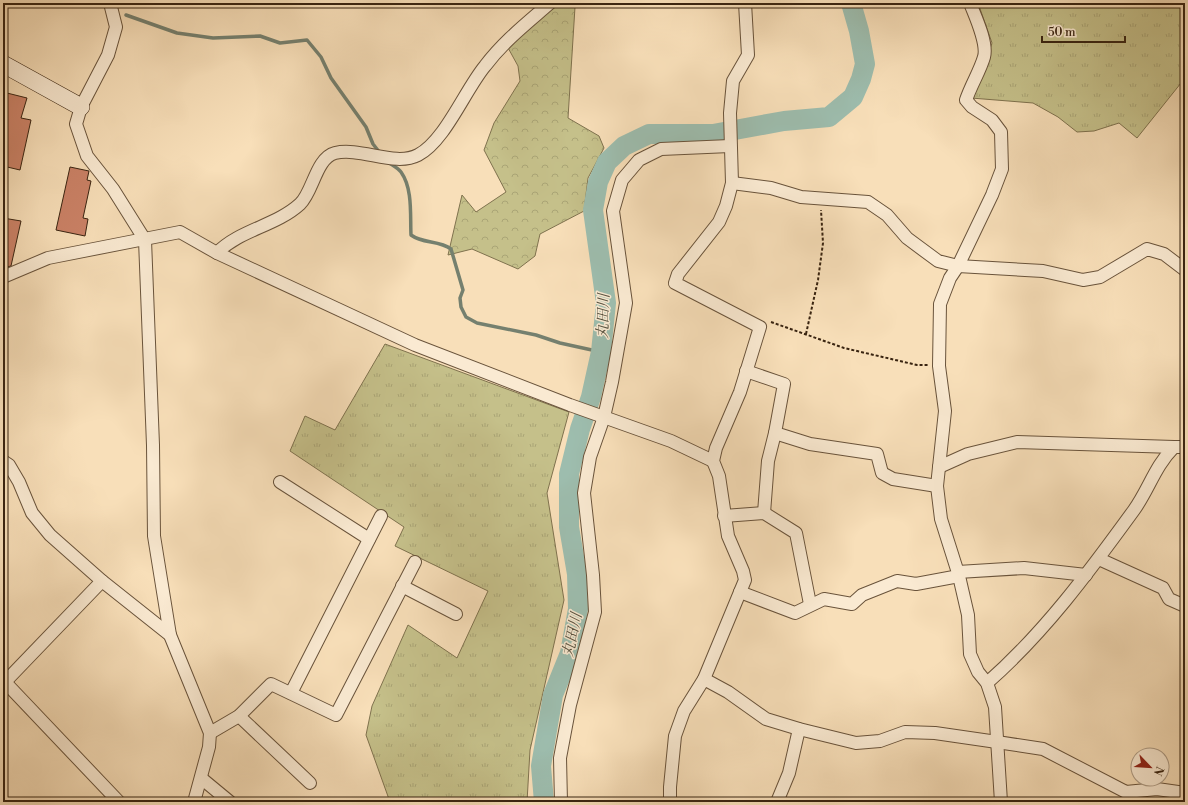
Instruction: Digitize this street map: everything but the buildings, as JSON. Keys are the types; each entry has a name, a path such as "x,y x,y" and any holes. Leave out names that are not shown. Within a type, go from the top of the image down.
{"street":[{"path":"110,3 116,27 108,55 81,107 76,124 87,156 113,189 145,240 153,445 154,536 170,635 210,733 209,747 194,802"},
{"path":"670,802 675,736 684,711 704,679 745,580 743,571 728,536 719,476 713,461 716,448 740,392 760,327 675,283 678,274 719,222 726,206 732,183 730,114 733,81 748,55 745,3"},
{"path":"970,3 982,38 985,56 966,100 972,107 984,112 1001,132 1002,169 992,195 958,266 950,278 940,304 939,366 945,410 937,486 941,520 958,574 968,615 970,654 978,672 987,683 995,706 1001,802"},
{"path":"217,253 225,244 286,214 301,203 323,161 332,154 347,151 401,159 418,155 434,143 484,67 508,38 547,4"},
{"path":"3,64 81,107"},
{"path":"561,802 560,758 570,705 595,612 593,575 584,493 590,457 604,417 619,345 626,302 613,211 622,180 639,160 661,149 730,146"},
{"path":"732,183 771,188 801,197 868,202 887,215 907,238 938,261 958,266 1043,271 1083,280 1100,277 1147,249 1164,254 1185,270"},
{"path":"3,277 48,258 180,232 217,253 415,345 570,405 671,441 713,461"},
{"path":"746,371 784,384 775,433 768,460 764,513"},
{"path":"775,433 810,444 877,454 882,473 893,479 937,486"},
{"path":"939,467 968,454 1017,442 1179,447"},
{"path":"987,683 1066,602 1135,508 1162,458 1179,447"},
{"path":"3,460 9,465 19,482 32,513 50,535 102,581 170,635"},
{"path":"280,482 369,539"},
{"path":"724,516 764,513 796,533 810,604"},
{"path":"291,693 381,516"},
{"path":"1099,559 1163,588 1169,599 1185,606"},
{"path":"210,733 239,716 270,684 336,715 415,562"},
{"path":"740,592 795,614 810,604 824,599 852,604 862,595 897,581 916,584 958,574 1024,568 1086,575"},
{"path":"102,581 4,682 119,802"},
{"path":"402,586 456,614"},
{"path":"704,679 728,692 766,719 799,730 856,743 880,741 905,732 936,733 1043,749 1126,792 1158,789 1185,793"},
{"path":"239,716 310,783"},
{"path":"777,802 788,773 799,730"},
{"path":"201,778 230,802"}],"path":[{"path":"806,334 818,280 823,242 820,198"},
{"path":"760,327 765,321 844,348 917,365 939,366"}],"green space":[{"path":"556,3 574,3 575,7 568,118 599,136 604,148 588,178 584,211 540,234 535,256 518,269 472,249 448,255 462,195 476,212 506,192 484,150 494,123 520,81 518,66 507,46"},
{"path":"978,3 1185,3 1185,78 1137,138 1119,123 1094,131 1077,132 1058,117 1033,103 971,98 992,43"},
{"path":"385,344 569,412 547,493 564,600 530,750 527,802 390,802 366,735 372,706 408,625 457,658 488,591 395,546 404,527 290,451 305,416 335,430"}],"waterway":[{"name":"丸田川","path":"544,802 541,766 553,695 570,653 578,609 577,574 569,527 569,474 580,429 591,397 601,352 606,303 593,210 598,182 607,162 624,146 649,134 713,134 784,121 829,117 853,97 861,79 865,64 859,31 851,3"},
{"path":"126,15 177,33 213,38 260,36 280,43 307,40 321,57 331,78 366,127 373,144 380,153"},
{"path":"388,162 397,168 405,179 410,202 411,235 421,240 441,244 451,249 463,290 460,298 461,307 466,317 477,323 536,335 560,343 601,352"}]}
